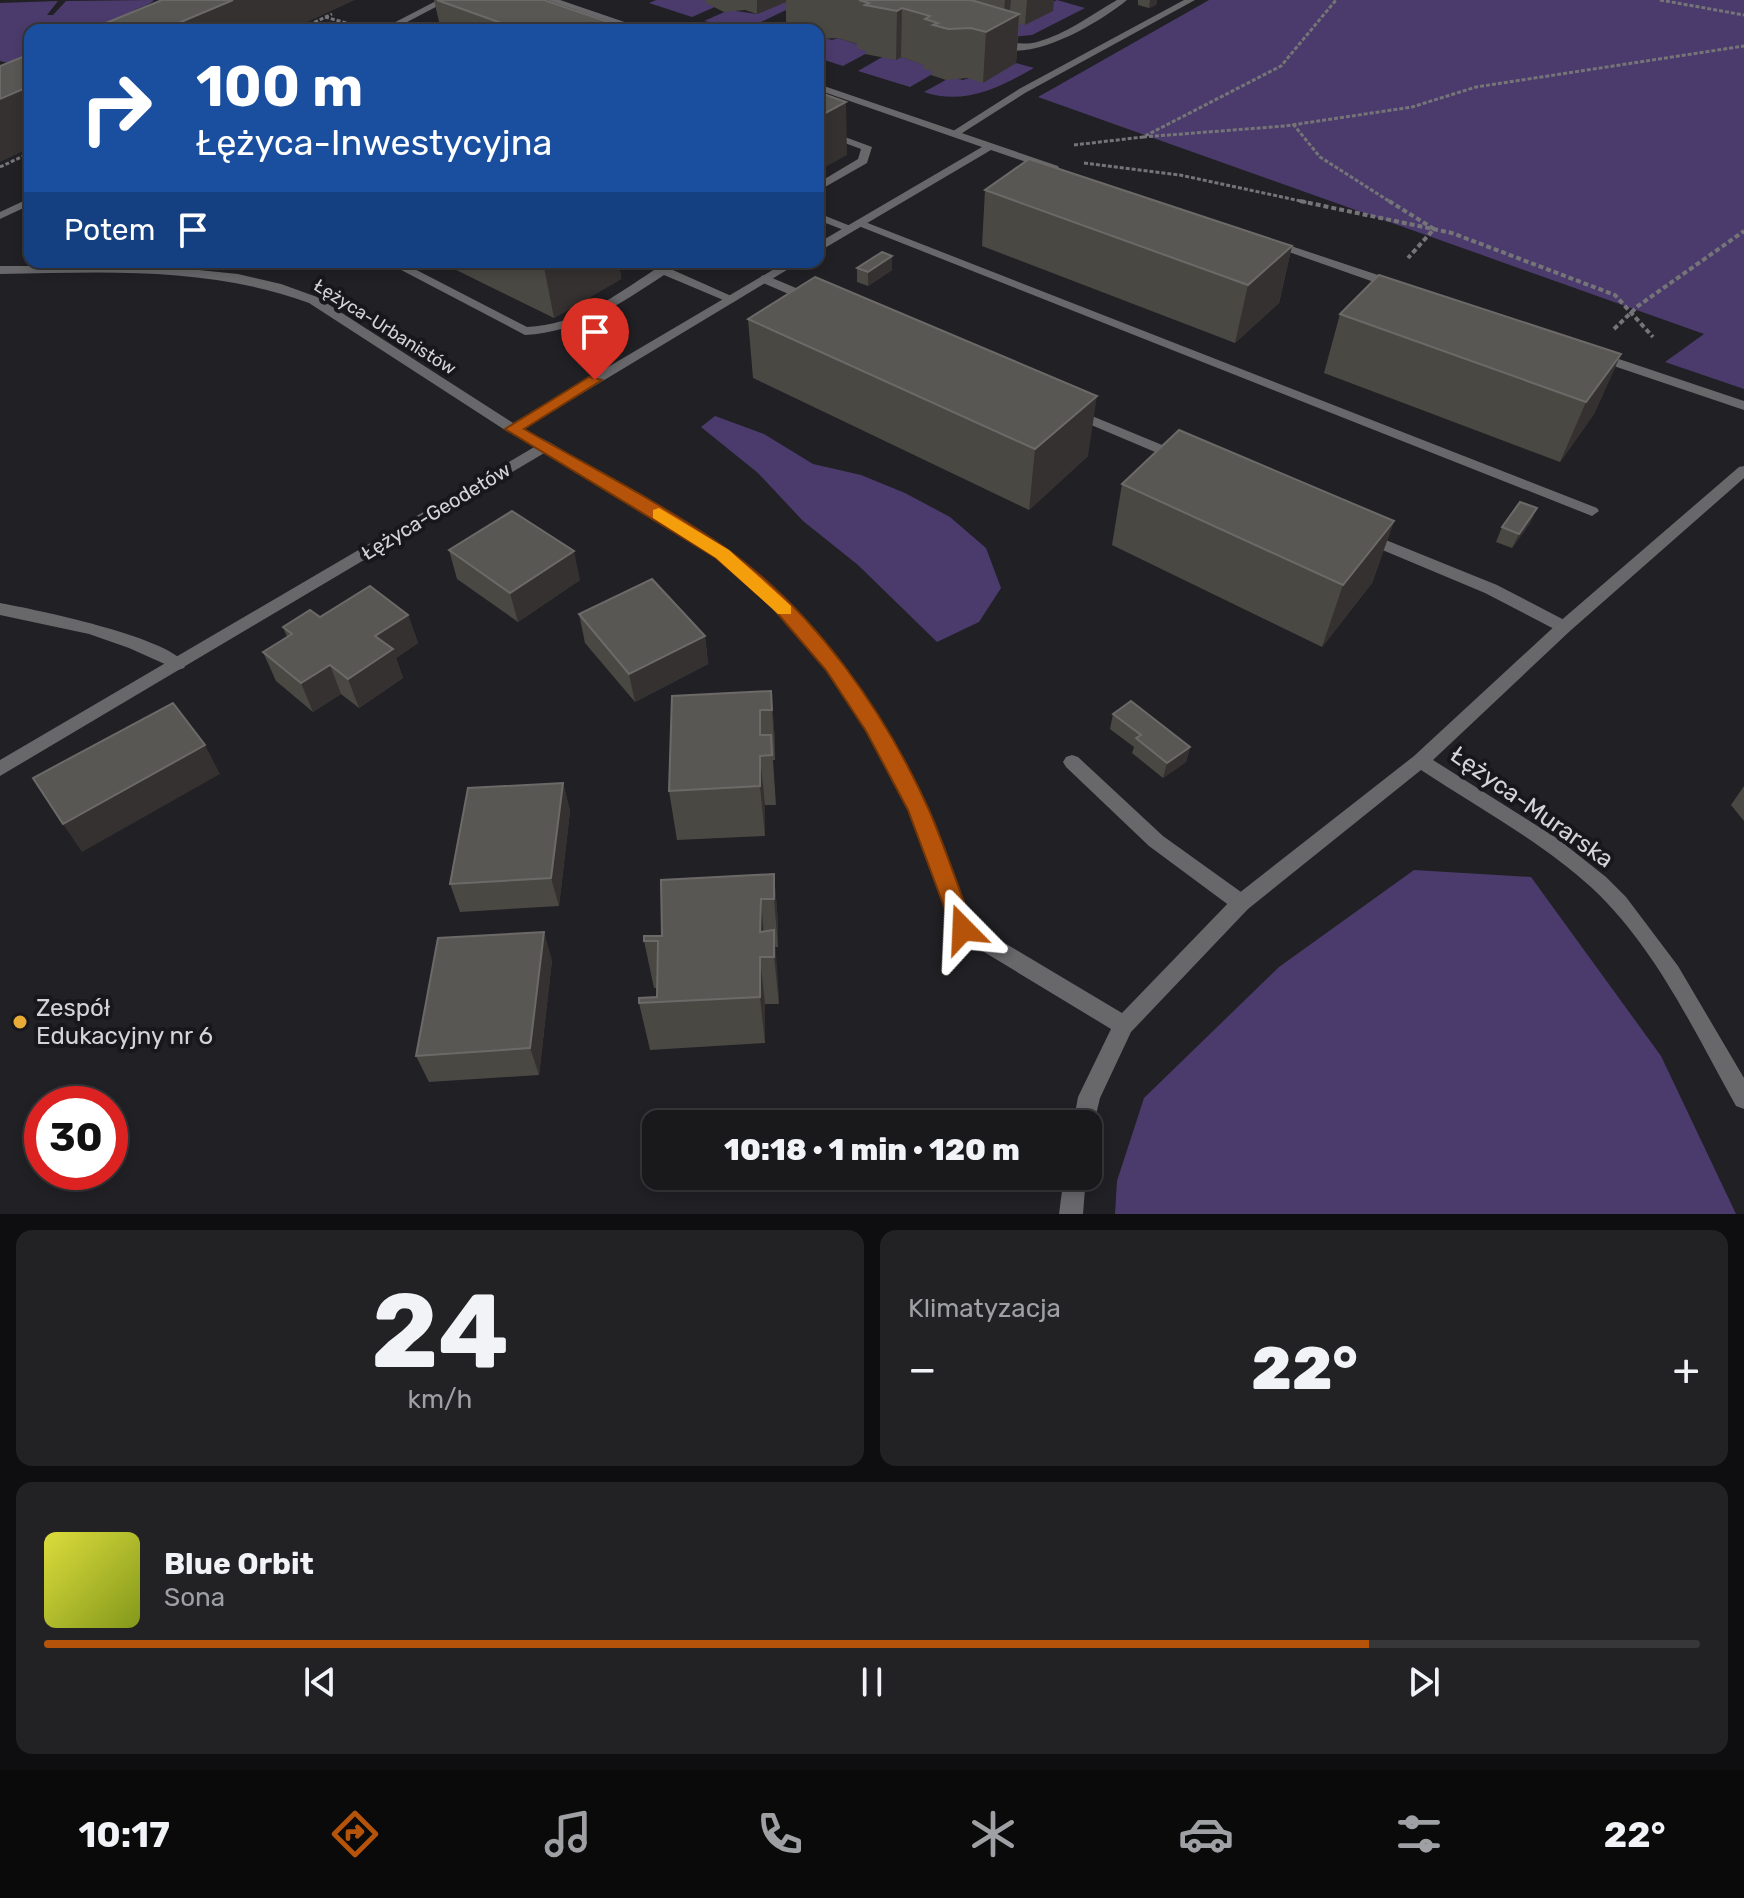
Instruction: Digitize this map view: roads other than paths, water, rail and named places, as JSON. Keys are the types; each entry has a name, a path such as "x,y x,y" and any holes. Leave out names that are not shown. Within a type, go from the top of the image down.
{"street":[{"path":"397,24 445,0"},
{"path":"551,0 625,24"},
{"path":"983,42 1011,50 1034,48 1123,0"},
{"path":"955,133 1022,91 1193,0"},
{"path":"824,89 1067,172"},
{"path":"824,132 867,147 863,161 824,184"},
{"path":"824,244 990,146"},
{"path":"0,216 24,204"},
{"path":"824,218 855,226 1592,511"},
{"path":"1266,241 1415,292"},
{"path":"404,268 525,331 548,332 568,327 663,270"},
{"path":"658,268 732,299"},
{"path":"513,429 784,268"},
{"name":"Łężyca-Urbanistów","path":"0,270 191,274 255,279 284,287 313,300 513,429 546,446"},
{"path":"765,279 819,303"},
{"path":"1589,353 1744,406"},
{"path":"1062,407 1191,462"},
{"path":"546,446 722,554 778,603 833,665 874,726 918,810 963,929 1124,1025 1089,1097 1087,1110"},
{"name":"Łężyca-Geodetów","path":"0,769 546,446"},
{"name":"Łężyca-Murarska","path":"1124,1025 1241,903 1420,761 1564,627 1744,470"},
{"path":"1345,528 1491,589 1564,627"},
{"path":"0,609 68,620 136,642 178,664"},
{"name":"Łężyca-Murarska","path":"1420,761 1574,862 1618,901 1651,941 1744,1099"},
{"path":"1072,762 1156,841 1241,903"},
{"path":"1071,1214 1074,1190"}],"place":[{"name":"Zespół Edukacyjny nr 6","path":"20,1022"}]}
